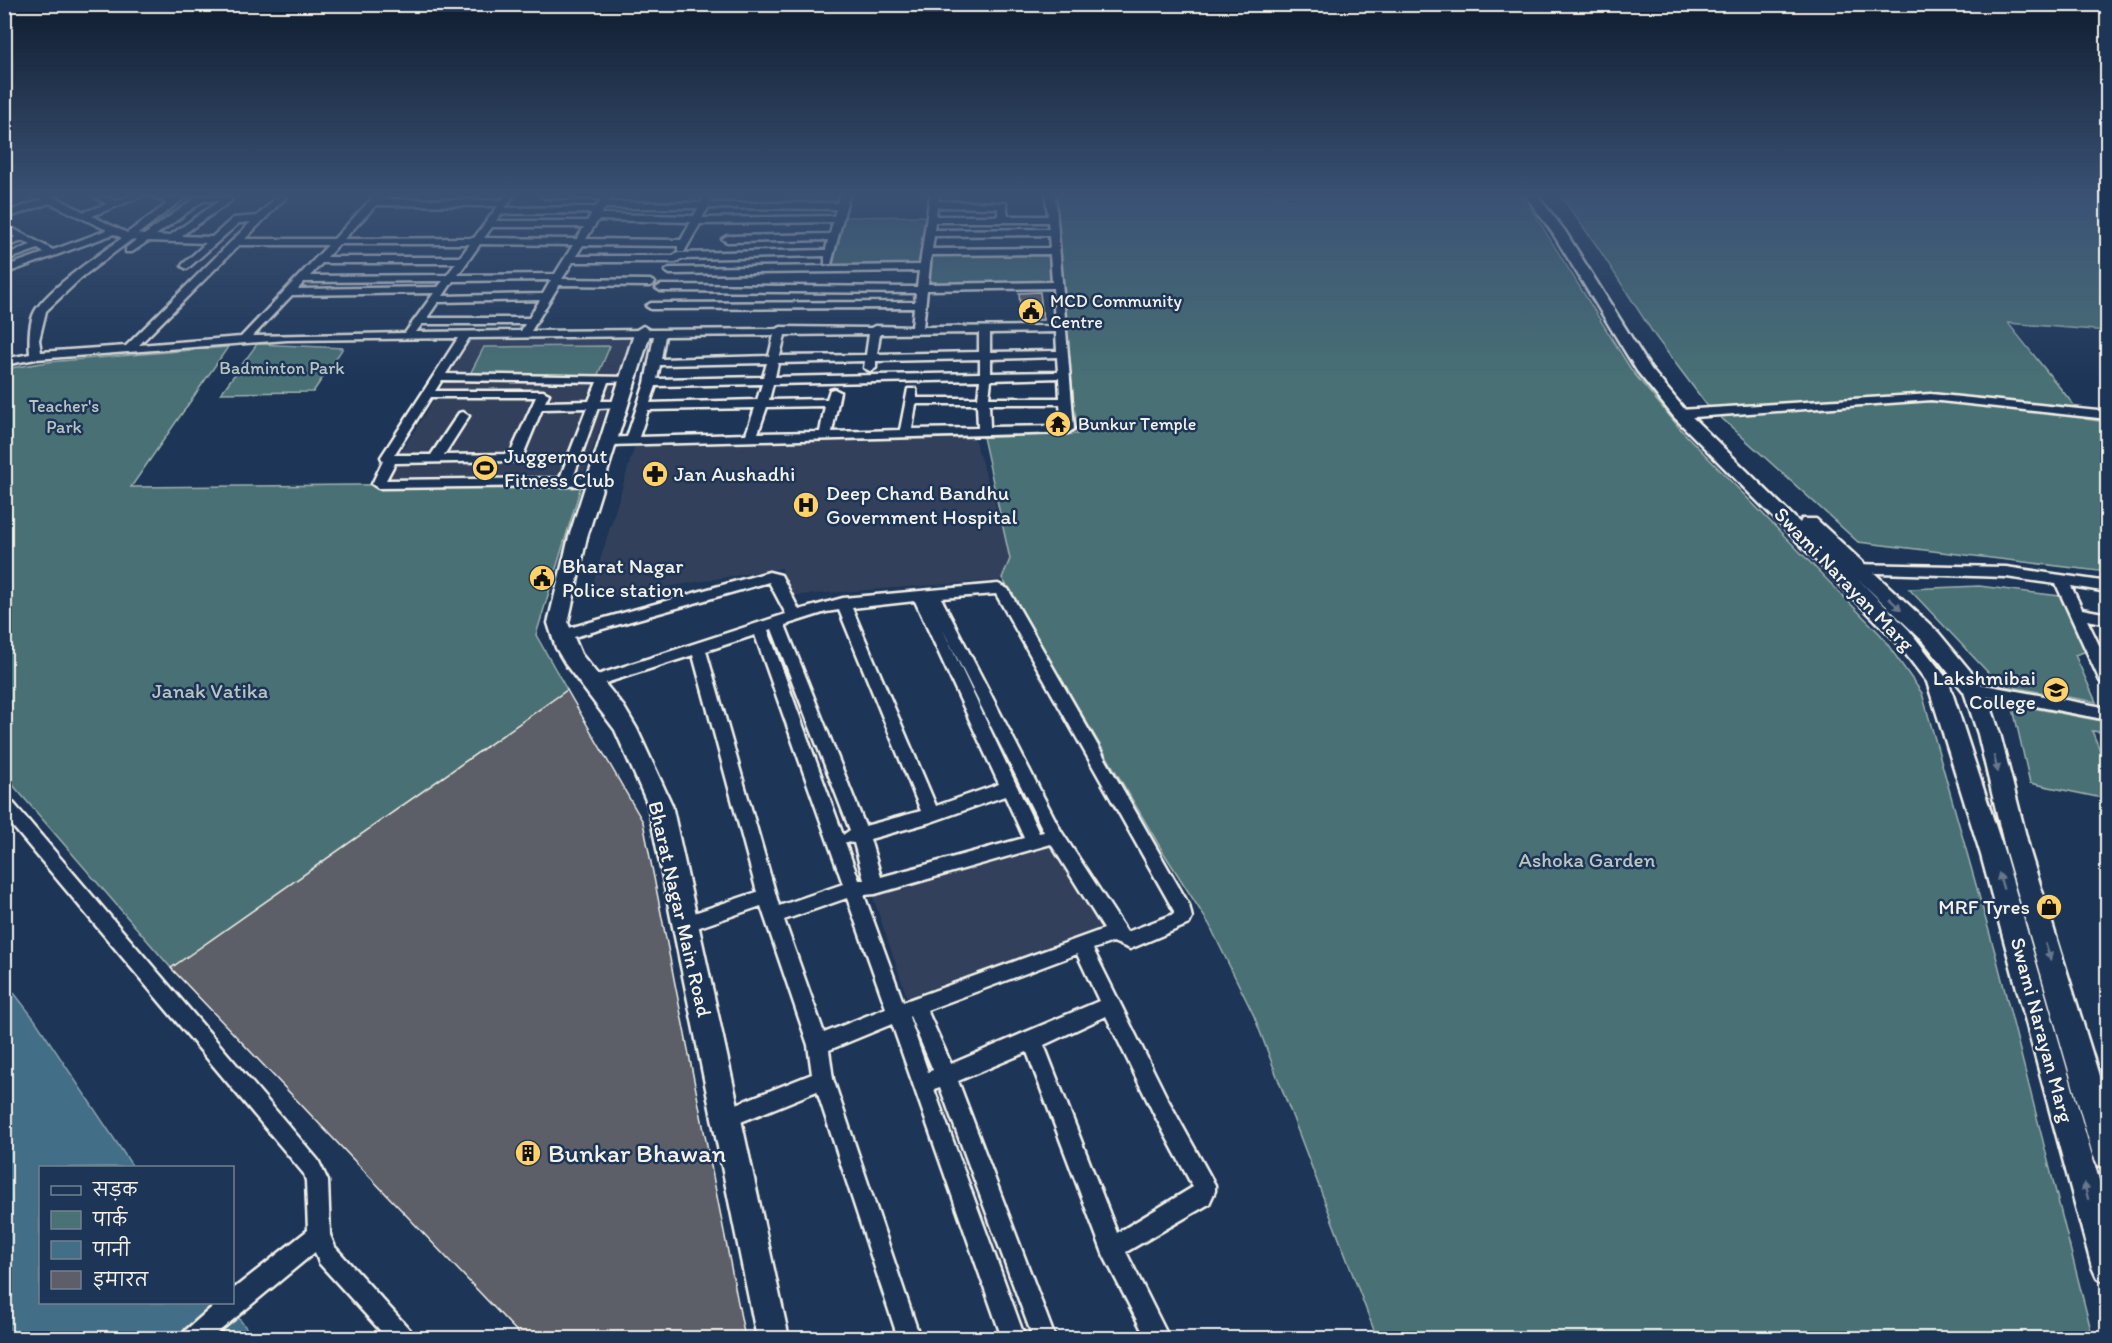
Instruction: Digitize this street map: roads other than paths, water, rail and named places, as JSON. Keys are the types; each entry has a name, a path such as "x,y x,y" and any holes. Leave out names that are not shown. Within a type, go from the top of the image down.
{"main road":[{"name":"Swami Narayan Marg","path":"1575,258 1645,371 1902,635 1937,680 1993,855 2108,1267"},
{"name":"Swami Narayan Marg","path":"1587,258 1688,414 1930,637 1974,689 1989,734 2018,852 2108,1155"},
{"path":"560,636 558,623 575,549 596,482 620,441 620,404 640,381 650,322"},
{"name":"Bharat Nagar Main Road","path":"560,636 590,683 615,712 638,752 660,806 773,1338"}],"street":[{"path":"4,271 40,258"},
{"path":"36,356 34,340 41,310 100,258"},
{"path":"188,266 197,258"},
{"path":"129,349 221,258"},
{"path":"244,340 321,258"},
{"path":"525,333 569,259 641,258"},
{"path":"620,441 644,407 640,381 654,362 650,322 661,288 677,258"},
{"path":"734,318 754,258"},
{"path":"815,318 830,258"},
{"path":"917,328 926,258"},
{"path":"620,441 1068,429 1055,258"},
{"path":"319,260 463,260"},
{"path":"409,335 463,260"},
{"path":"670,271 748,272 925,268"},
{"path":"301,279 451,277 650,283"},
{"path":"661,288 822,289 1057,285"},
{"path":"289,292 546,297"},
{"path":"4,362 36,356 244,340 525,333 650,322 734,318 815,318 920,305"},
{"path":"650,322 734,318 782,330 815,318 875,329 1061,329"},
{"path":"420,321 533,321"},
{"path":"984,328 986,377 983,401 984,430"},
{"path":"868,380 875,329"},
{"path":"750,438 762,405 782,330"},
{"path":"390,460 387,457 466,334"},
{"path":"654,362 1062,354"},
{"path":"439,377 589,377 603,380 640,381 837,381 1064,375"},
{"path":"501,483 513,458 517,455 549,378"},
{"path":"906,432 914,379"},
{"path":"565,482 603,380"},
{"path":"825,435 837,381"},
{"path":"428,394 620,404"},
{"path":"1688,414 1931,397 2108,416"},
{"path":"911,401 1065,400"},
{"path":"644,407 832,402"},
{"path":"435,459 463,416"},
{"path":"390,460 513,458"},
{"path":"390,460 378,484 596,482"},
{"path":"1836,569 2006,572 2108,587"},
{"path":"560,636 769,577 776,578 794,616"},
{"path":"2062,581 2108,681"},
{"path":"590,683 768,624 843,603 926,595 993,589 1003,592 1185,914 1183,918 1130,941 1122,939 1116,933 1055,836 926,595"},
{"path":"926,595 1008,788 1034,842"},
{"path":"843,603 931,815"},
{"path":"2077,614 2108,619"},
{"path":"768,624 860,834 875,886"},
{"path":"768,624 854,888 906,1008 946,1076 1044,1338"},
{"path":"698,647 767,896 818,1044 823,1079 909,1338"},
{"path":"1974,689 2108,714"},
{"path":"837,840 931,815 1008,788"},
{"path":"4,804 311,1167 317,1181 319,1235 327,1255 402,1338"},
{"path":"775,915 854,888 875,886 1055,836"},
{"path":"685,924 767,896"},
{"path":"818,1044 906,1008 1116,933"},
{"path":"1082,944 1160,1105 1204,1185 1201,1196 1112,1248"},
{"path":"923,1083 946,1076 1110,1005"},
{"path":"906,1008 923,1083 1013,1338"},
{"path":"1032,1040 1112,1248 1158,1338"},
{"path":"726,1118 823,1079"},
{"path":"2056,1080 2088,1088"},
{"path":"234,1303 319,1235"},
{"path":"194,1338 233,1304"}],"water":[{"path":"4,980 35,1020 132,1166 39,1166 39,1304 228,1304 254,1338 5,1338"}],"place":[{"name":"MCD Community Centre","path":"1031,311"},
{"name":"Bunkur Temple","path":"1058,424"},
{"name":"Juggernout Fitness Club","path":"485,468"},
{"name":"Jan Aushadhi","path":"655,474"},
{"name":"Deep Chand Bandhu Government Hospital","path":"806,505"},
{"name":"Bharat Nagar Police station","path":"542,578"},
{"name":"Lakshmibai College","path":"2056,690"},
{"name":"MRF Tyres","path":"2049,907"},
{"name":"Bunkar Bhawan","path":"528,1153"}],"park label":[{"name":"Badminton Park","path":"282,368"},
{"name":"Teacher's Park","path":"64,416"},
{"name":"Janak Vatika","path":"210,691"},
{"name":"Ashoka Garden","path":"1587,860"}]}
